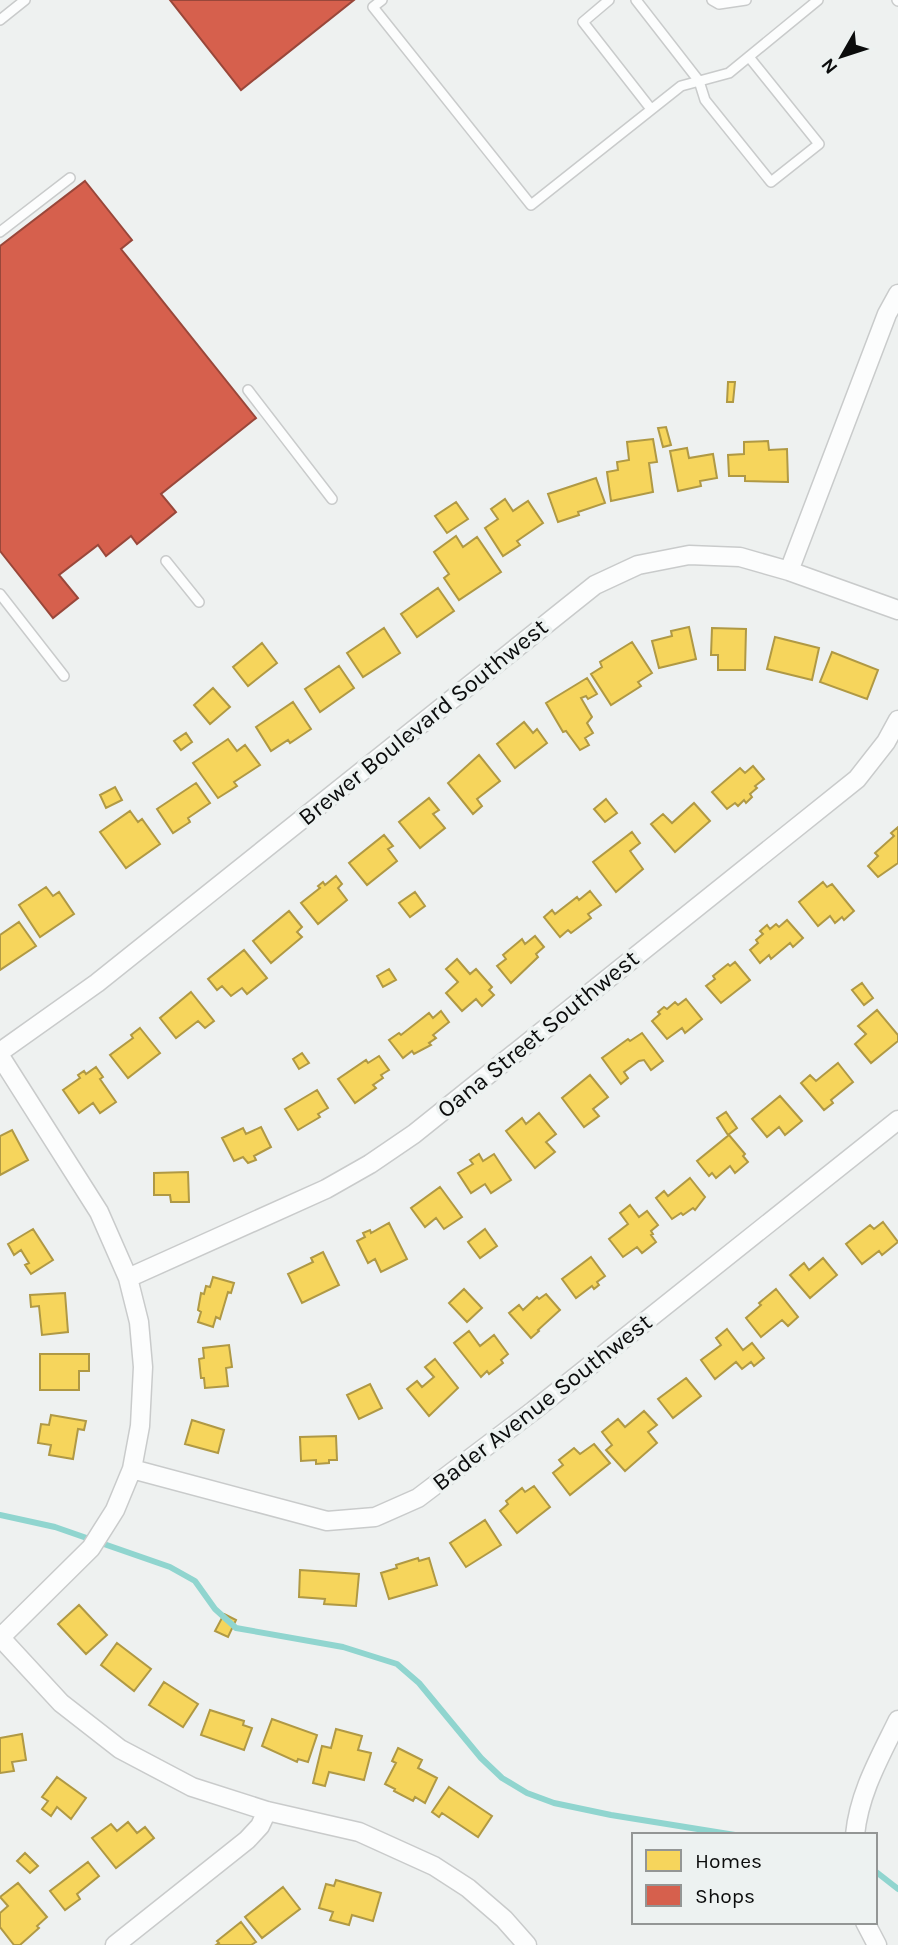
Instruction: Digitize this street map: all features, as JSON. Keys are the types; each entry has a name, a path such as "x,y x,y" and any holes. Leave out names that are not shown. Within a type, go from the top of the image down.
{"street":[{"path":"789,571 887,314 898,294"},
{"name":"Brewer Boulevard Southwest","path":"0,1054 97,983 595,585 638,565 688,555 740,557 789,571 898,610"},
{"name":"Oana Street Southwest","path":"128,1278 326,1189 370,1164 414,1134 857,779 886,742 898,720"},
{"path":"0,1054 99,1212 128,1278 139,1322 143,1367 140,1426 132,1469 115,1510 90,1548 0,1638 61,1703 120,1749 192,1787 267,1811 359,1832 434,1866 468,1888 504,1919 527,1945"},
{"name":"Bader Avenue Southwest","path":"132,1469 327,1521 375,1517 418,1498 898,1120"},
{"path":"855,1833 856,1817 870,1777 898,1720"},
{"path":"115,1945 247,1840 260,1826 267,1811"},
{"path":"866,1924 877,1945"}],"lane":[{"path":"0,20 25,0"},
{"path":"382,0 373,7 531,205 681,86 729,73 818,0"},
{"path":"608,0 583,22 651,109"},
{"path":"636,0 699,81 705,100 771,182 819,144 749,57"},
{"path":"712,0 719,4 746,0"},
{"path":"0,232 69,178"},
{"path":"248,390 332,499"},
{"path":"166,561 199,602"},
{"path":"0,594 64,676"}],"building: Homes":[{"path":"728,382 735,382 733,402 727,402"},
{"path":"666,427 671,445 663,447 658,428"},
{"path":"653,439 657,462 649,463 653,492 611,501 607,472 618,470 617,462 629,460 627,442"},
{"path":"768,441 769,450 787,449 788,482 745,481 745,476 729,476 728,455 744,454 744,442"},
{"path":"687,448 689,458 713,454 717,478 700,481 701,486 678,491 670,451"},
{"path":"596,478 605,503 558,522 548,494"},
{"path":"505,499 513,511 528,501 543,523 517,541 520,545 503,556 485,528 498,519 491,509"},
{"path":"456,502 468,519 447,533 435,516"},
{"path":"456,536 463,547 477,537 501,572 459,600 444,578 449,574 434,552"},
{"path":"438,588 454,611 417,637 401,614"},
{"path":"689,627 696,659 659,668 652,641 672,636 671,631"},
{"path":"384,628 400,653 363,677 347,653"},
{"path":"712,628 746,629 745,670 718,670 718,655 711,655"},
{"path":"775,637 819,648 812,680 767,669"},
{"path":"632,642 652,673 638,682 641,686 611,705 591,674 602,667 600,662"},
{"path":"262,643 277,663 248,686 233,667"},
{"path":"832,652 878,670 867,699 820,682"},
{"path":"339,666 354,688 320,712 305,689"},
{"path":"587,678 597,694 588,699 586,696 581,698 592,717 587,723 593,733 585,738 589,745 580,750 566,731 563,732 546,703"},
{"path":"213,688 230,707 210,724 194,705"},
{"path":"293,702 311,729 290,743 288,740 271,751 256,727"},
{"path":"524,722 533,733 537,729 547,743 515,768 497,744"},
{"path":"186,733 192,742 181,750 174,741"},
{"path":"228,739 237,751 245,745 260,765 234,782 237,786 218,798 193,763"},
{"path":"479,755 500,781 477,799 482,806 473,814 448,783"},
{"path":"753,766 764,779 755,786 757,788 746,803 744,800 738,806 735,803 727,809 712,792 740,768 745,773"},
{"path":"196,783 210,803 188,818 190,822 173,833 157,809"},
{"path":"115,787 122,800 106,808 100,795"},
{"path":"429,798 439,810 433,814 445,828 420,848 399,822"},
{"path":"606,799 617,813 605,822 594,809"},
{"path":"694,803 710,821 675,852 651,824 663,814 672,823"},
{"path":"130,811 138,822 142,819 160,844 126,868 100,832"},
{"path":"898,827 898,863 878,877 868,866 878,856 875,853 894,836 891,833"},
{"path":"632,832 640,843 630,851 643,869 616,892 593,862"},
{"path":"384,835 393,846 388,849 397,861 367,885 349,863"},
{"path":"336,876 342,884 338,888 347,900 318,924 301,903 320,888 318,886 323,882 325,885"},
{"path":"823,882 827,887 832,884 854,911 844,920 842,917 835,923 830,916 818,926 799,902"},
{"path":"46,887 53,896 59,892 74,914 40,937 19,905"},
{"path":"590,891 601,905 588,914 591,918 571,933 568,930 560,937 544,917 552,910 555,914 577,897 579,900"},
{"path":"415,892 425,906 410,917 399,903"},
{"path":"289,911 302,927 297,932 302,937 271,963 253,941"},
{"path":"787,920 803,938 793,947 790,943 771,959 769,955 760,963 750,950 763,934 760,931 767,925 770,929 776,924 779,927"},
{"path":"19,922 36,946 0,970 0,935"},
{"path":"535,936 544,947 536,954 538,957 511,983 497,966 506,959 503,955 522,939 525,944"},
{"path":"244,950 267,978 247,994 242,988 231,996 222,986 217,990 208,979"},
{"path":"457,959 470,974 476,969 492,987 489,990 494,995 482,1006 476,999 462,1011 446,993 458,982 446,969"},
{"path":"735,962 750,980 721,1003 706,986 715,979 713,976"},
{"path":"389,969 396,980 383,987 377,976"},
{"path":"862,983 873,998 864,1005 852,990"},
{"path":"191,992 214,1021 205,1028 198,1021 176,1038 160,1018"},
{"path":"686,999 702,1019 685,1033 682,1028 667,1039 652,1021 664,1007 667,1009 675,1002 678,1005"},
{"path":"877,1010 898,1035 898,1041 871,1063 855,1044 866,1034 858,1026"},
{"path":"441,1011 449,1022 433,1035 436,1038 429,1043 431,1045 414,1054 412,1051 403,1058 389,1040 399,1033 401,1035 429,1013 433,1018"},
{"path":"140,1028 160,1053 128,1078 110,1055 133,1038 131,1035"},
{"path":"642,1033 663,1061 651,1070 644,1060 639,1061 624,1072 628,1078 621,1084 602,1058 628,1039 630,1041"},
{"path":"302,1053 309,1063 299,1069 293,1059"},
{"path":"379,1056 389,1070 373,1085 376,1088 355,1103 338,1079 366,1060 368,1063"},
{"path":"838,1063 853,1082 831,1100 833,1103 824,1110 801,1083 810,1075 816,1081"},
{"path":"96,1067 103,1077 100,1079 116,1102 100,1113 93,1103 79,1113 63,1090 80,1078 78,1075 84,1071 86,1074"},
{"path":"590,1075 608,1097 593,1109 599,1116 584,1127 562,1098"},
{"path":"317,1090 328,1108 318,1114 320,1117 298,1130 285,1109"},
{"path":"780,1096 802,1121 785,1135 779,1127 767,1137 752,1119"},
{"path":"726,1112 737,1128 728,1135 717,1118"},
{"path":"539,1113 556,1134 546,1142 555,1152 535,1168 506,1131 522,1118 526,1124"},
{"path":"261,1127 271,1147 254,1156 256,1160 248,1163 243,1157 234,1161 222,1138 243,1128 246,1134"},
{"path":"12,1130 28,1160 0,1175 0,1136"},
{"path":"729,1135 745,1154 743,1156 748,1162 735,1173 730,1166 716,1178 712,1173 709,1176 697,1161"},
{"path":"479,1154 483,1161 494,1154 511,1180 491,1193 485,1184 471,1193 458,1173 473,1164 470,1160"},
{"path":"188,1172 189,1202 171,1202 170,1195 154,1195 154,1173"},
{"path":"690,1178 705,1197 695,1210 693,1208 672,1219 656,1198 664,1191 668,1196"},
{"path":"440,1187 462,1217 444,1229 436,1218 425,1227 411,1208"},
{"path":"630,1205 639,1217 647,1211 658,1225 651,1231 656,1242 642,1253 637,1247 623,1257 609,1239 628,1224 620,1213"},
{"path":"883,1222 898,1242 882,1255 879,1251 862,1264 846,1244 870,1225 874,1229"},
{"path":"389,1223 407,1259 381,1272 375,1259 368,1263 357,1241 365,1237 363,1233 370,1230 371,1233"},
{"path":"33,1229 53,1260 31,1274 25,1265 29,1263 21,1250 14,1255 8,1244"},
{"path":"485,1229 497,1246 480,1258 468,1242"},
{"path":"323,1252 339,1285 302,1303 288,1274 313,1262 311,1258"},
{"path":"591,1257 605,1276 597,1282 599,1285 594,1289 592,1286 576,1298 562,1279"},
{"path":"823,1258 837,1275 810,1298 790,1275 804,1263 809,1270"},
{"path":"213,1277 234,1283 231,1293 228,1292 220,1319 216,1317 213,1327 198,1322 201,1312 198,1310 201,1293 204,1294 206,1286 210,1287"},
{"path":"464,1289 482,1308 467,1322 449,1303"},
{"path":"776,1289 798,1317 788,1326 782,1320 761,1337 746,1318"},
{"path":"65,1293 68,1332 42,1335 39,1306 31,1307 30,1295"},
{"path":"546,1294 560,1310 531,1338 509,1313 519,1305 523,1310 537,1297 539,1299"},
{"path":"727,1329 743,1350 752,1343 764,1358 754,1366 751,1362 742,1369 736,1362 715,1379 701,1360 721,1345 716,1338"},
{"path":"469,1331 480,1346 494,1335 508,1354 501,1360 503,1363 481,1377 454,1343"},
{"path":"229,1345 232,1367 226,1368 228,1386 205,1388 199,1359 204,1358 203,1348"},
{"path":"40,1354 89,1354 89,1371 79,1371 79,1390 40,1390"},
{"path":"435,1359 458,1388 429,1416 407,1389 417,1381 422,1387 434,1377 425,1367"},
{"path":"686,1378 701,1396 673,1418 658,1399"},
{"path":"370,1384 382,1408 359,1419 347,1395"},
{"path":"644,1411 657,1425 648,1432 657,1443 625,1471 606,1450 612,1445 602,1432 618,1419 625,1427"},
{"path":"51,1415 86,1421 84,1430 78,1429 73,1459 49,1455 51,1445 38,1443 41,1424 49,1425"},
{"path":"192,1420 224,1430 218,1453 185,1444"},
{"path":"336,1436 337,1460 316,1464 316,1460 301,1461 300,1437"},
{"path":"594,1444 610,1463 570,1495 553,1473 563,1465 559,1460 574,1448 580,1454"},
{"path":"534,1486 550,1507 517,1533 500,1511 508,1504 506,1501 522,1488 525,1492"},
{"path":"485,1520 501,1545 466,1567 450,1543"},
{"path":"418,1558 419,1561 429,1558 437,1585 389,1599 381,1573"},
{"path":"300,1570 359,1574 356,1606 324,1604 325,1599 299,1597"},
{"path":"79,1605 107,1635 86,1654 58,1624"},
{"path":"224,1614 236,1620 228,1637 215,1631"},
{"path":"117,1643 151,1669 134,1691 101,1665"},
{"path":"164,1682 198,1704 183,1727 149,1705"},
{"path":"210,1710 244,1721 243,1725 252,1728 244,1750 201,1735"},
{"path":"272,1719 317,1735 308,1762 298,1759 297,1762 262,1746"},
{"path":"336,1729 362,1736 358,1750 371,1753 364,1780 329,1772 325,1786 313,1783 322,1746 331,1748"},
{"path":"22,1734 26,1760 12,1762 14,1771 0,1773 0,1738"},
{"path":"398,1748 422,1760 418,1768 437,1778 425,1803 415,1797 413,1801 385,1784 396,1763 392,1761"},
{"path":"57,1777 86,1798 71,1819 57,1807 51,1816 42,1809 48,1801 42,1797"},
{"path":"449,1787 492,1816 478,1837 442,1813 439,1817 432,1812"},
{"path":"128,1822 137,1833 145,1827 154,1838 116,1868 92,1838 111,1824 117,1831"},
{"path":"25,1853 38,1866 30,1873 17,1861"},
{"path":"88,1862 99,1876 77,1894 80,1899 65,1910 50,1891"},
{"path":"336,1880 381,1893 373,1921 352,1915 349,1925 330,1920 333,1912 319,1908 326,1884 334,1886"},
{"path":"18,1883 47,1917 20,1945 14,1945 0,1927 0,1913 8,1906 0,1897"},
{"path":"283,1887 300,1909 262,1938 245,1917"},
{"path":"241,1922 256,1942 251,1945 216,1945 219,1943 217,1941"}],"building: Shops":[{"path":"170,0 354,0 241,90"},
{"path":"85,181 132,240 121,249 256,418 161,494 176,512 137,544 131,536 106,556 98,545 59,575 78,598 53,618 0,551 0,246"}],"waterway":[{"path":"0,1515 55,1527 170,1567 195,1581 215,1609 236,1628 343,1647 397,1664 419,1683 481,1758 502,1778 527,1793 554,1803 611,1815 723,1833"},
{"path":"877,1873 898,1889"}]}
